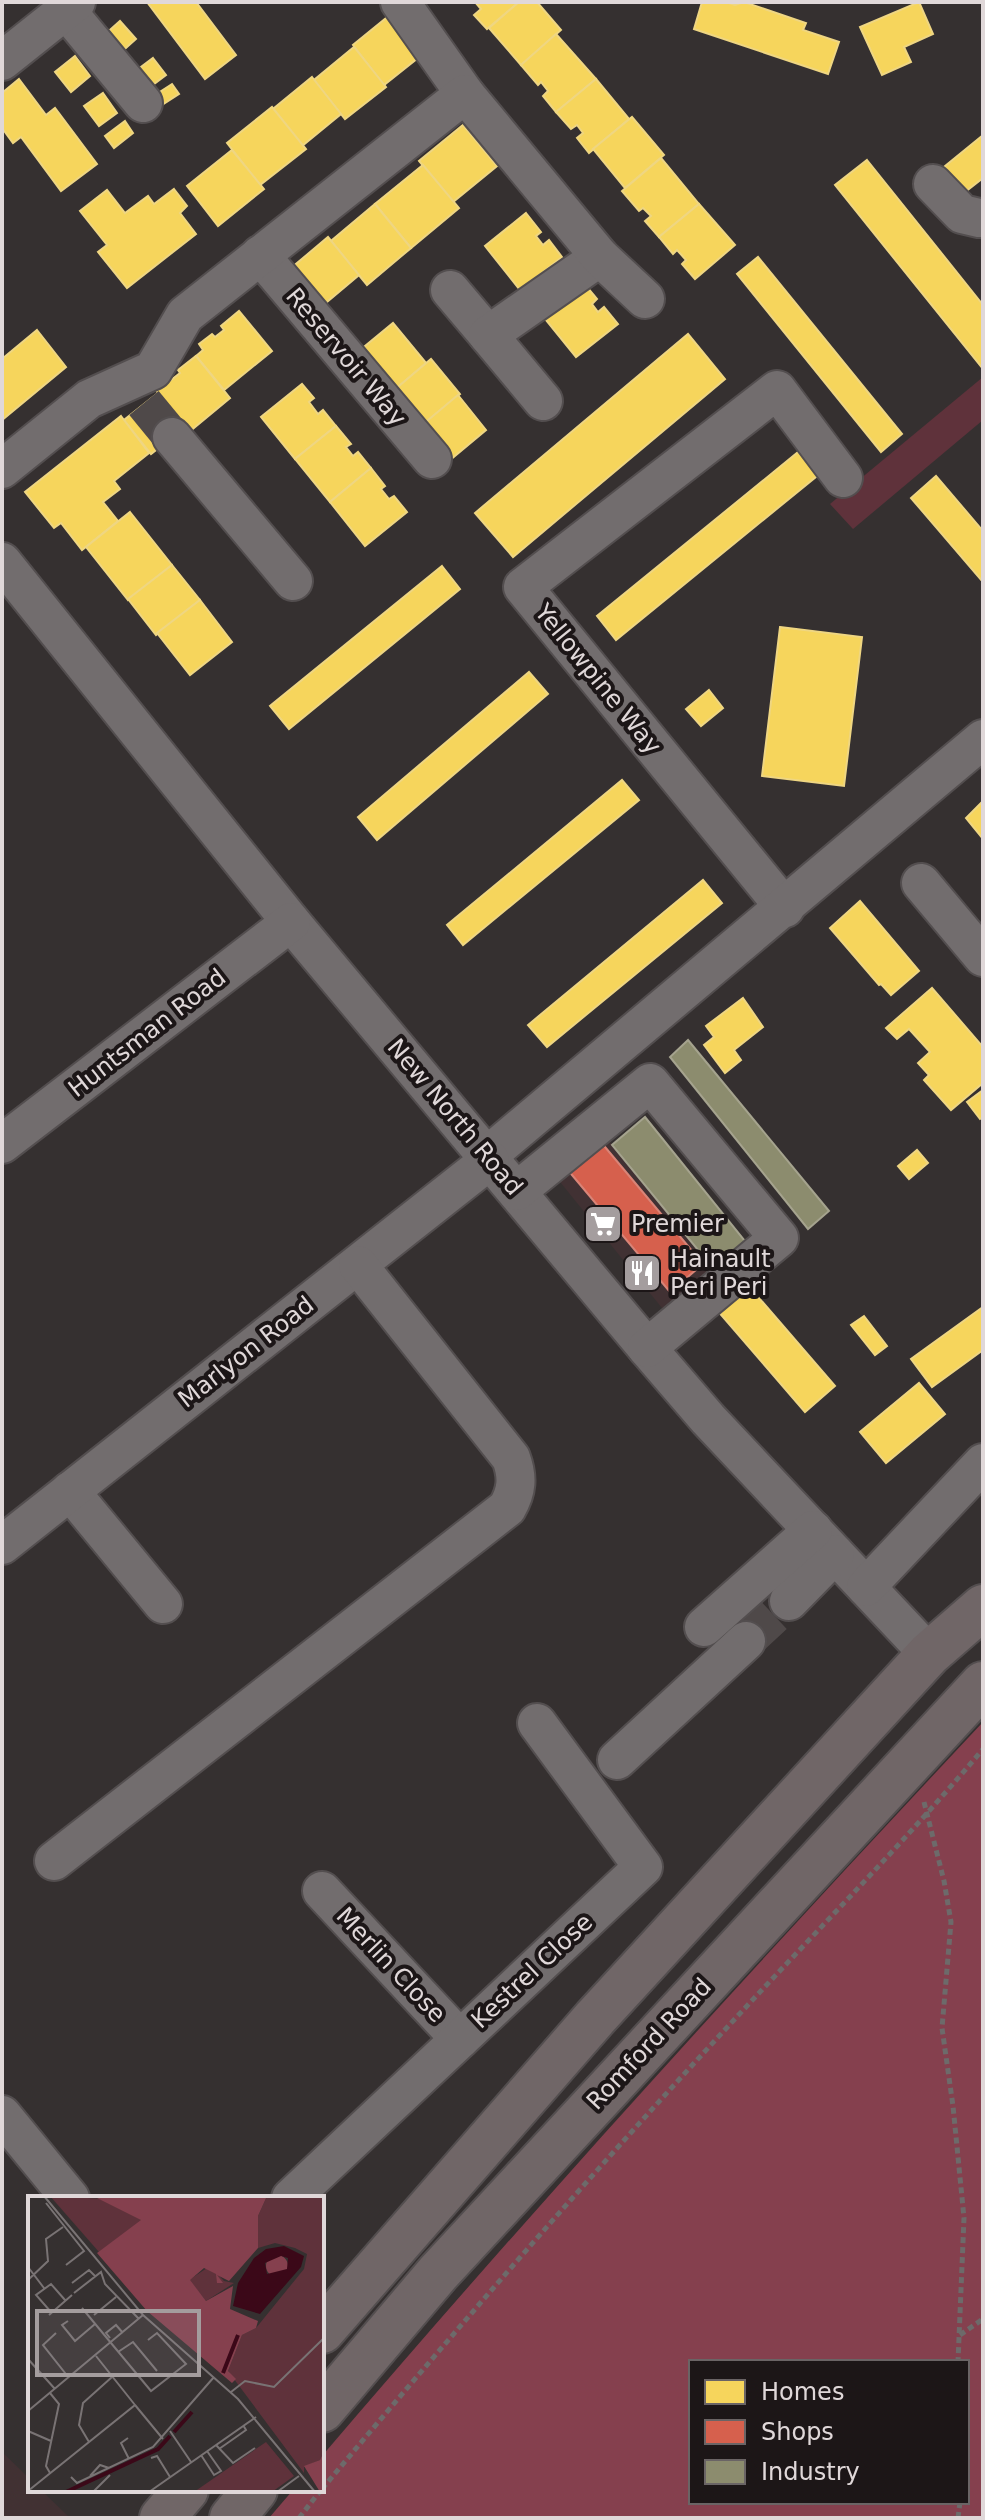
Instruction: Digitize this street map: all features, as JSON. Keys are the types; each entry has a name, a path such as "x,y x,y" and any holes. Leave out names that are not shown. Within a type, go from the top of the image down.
{"main road":[{"path":"324,2329 595,2018 929,1654 983,1607"},
{"path":"929,1654 978,1689"},
{"name":"Romford Road","path":"324,2408 438,2273 978,1689"},
{"path":"162,2518 184,2492"},
{"path":"232,2518 253,2492"}],"street":[{"path":"400,2 465,94 600,257 645,299"},
{"path":"2,61 71,6 143,103"},
{"path":"2,469 89,399 136,393 185,315 465,94"},
{"path":"933,184 962,214 982,218"},
{"name":"Reservoir Way","path":"260,255 432,459"},
{"path":"488,335 600,257"},
{"path":"450,290 543,401"},
{"name":"Yellowpine Way","path":"785,908 523,587 777,390 843,478"},
{"path":"172,437 293,581"},
{"name":"New North Road","path":"2,562 291,922 647,1348 708,1419 929,1654"},
{"path":"489,1158 983,739"},
{"path":"921,883 983,957"},
{"name":"Huntsman Road","path":"2,1144 291,922"},
{"path":"517,1191 650,1083 779,1238 647,1348"},
{"name":"Marlyon Road","path":"2,1545 489,1158"},
{"path":"54,1861 507,1508 513,1497 516,1480 511,1458 358,1265"},
{"path":"866,1587 983,1463"},
{"path":"70,1491 162,1604"},
{"path":"789,1601 824,1542"},
{"path":"704,1627 824,1542"},
{"path":"617,1760 746,1641"},
{"name":"Kestrel Close","path":"293,2196 643,1867 537,1723"},
{"name":"Merlin Close","path":"322,1891 460,2039"},
{"path":"2,2115 68,2196"}],"path":[{"path":"324,2488 485,2295 732,2021 927,1815 983,1749"},
{"path":"903,1769 920,1788 944,1881 951,1922 942,2028 964,2218 958,2360"},
{"path":"959,2336 983,2319"},
{"path":"299,2518 320,2492"}],"shaded area":[{"path":"983,377 983,420 853,529 830,504"},
{"path":"601,1131 716,1272 666,1313 552,1172"},
{"path":"983,1722 983,2518 269,2518 291,2492 324,2492 324,2454 731,1994"},
{"path":"2,2452 28,2477 28,2492 43,2492 70,2518 2,2518"}],"building: Homes":[{"path":"147,2 196,2 236,55 205,79"},
{"path":"475,2 519,2 487,29 474,15 481,9"},
{"path":"519,2 537,2 561,30 521,65 489,28"},
{"path":"702,2 735,5 744,2 806,23 803,30 839,42 828,74 694,29"},
{"path":"919,2 933,34 904,47 911,62 882,75 860,27"},
{"path":"396,10 428,50 384,85 353,45"},
{"path":"120,21 136,39 118,55 102,37"},
{"path":"556,34 596,79 556,112 543,96 548,91 541,82 538,85 521,65"},
{"path":"354,47 386,87 345,119 314,80"},
{"path":"75,56 90,76 71,92 55,72"},
{"path":"153,58 166,75 146,90 133,73"},
{"path":"312,77 341,114 302,146 273,109"},
{"path":"19,79 46,115 55,108 97,164 61,191 21,137 13,143 2,128 2,93"},
{"path":"596,79 629,119 589,153 577,138 583,133 577,125 571,129 556,112"},
{"path":"172,84 179,94 159,107 152,97"},
{"path":"103,93 117,113 99,126 84,106"},
{"path":"272,107 306,149 260,185 227,143"},
{"path":"632,117 664,155 625,188 593,149"},
{"path":"125,121 133,133 114,148 105,136"},
{"path":"463,125 497,166 453,202 419,161"},
{"path":"983,135 983,178 965,192 944,167"},
{"path":"232,150 264,189 218,226 187,186"},
{"path":"661,158 699,204 659,237 645,221 651,216 643,208 639,211 622,191"},
{"path":"867,160 983,305 983,369 835,185"},
{"path":"423,165 459,208 411,248 375,204"},
{"path":"174,189 187,206 180,213 196,234 127,288 98,252 107,245 80,211 107,190 125,213 148,196 154,204"},
{"path":"375,204 411,248 367,285 331,241"},
{"path":"699,204 735,245 695,279 682,264 686,260 677,250 673,254 659,237"},
{"path":"526,213 541,232 536,236 543,245 549,240 562,257 520,290 485,246"},
{"path":"328,237 359,275 315,312 284,274"},
{"path":"758,257 902,434 881,452 737,274"},
{"path":"582,281 597,299 592,304 598,312 604,307 618,324 576,357 541,314"},
{"path":"239,311 272,351 224,390 196,356 203,350 199,344 224,330 221,326"},
{"path":"393,323 426,363 386,397 353,356"},
{"path":"37,330 66,367 2,420 2,359"},
{"path":"688,334 725,379 513,557 475,513"},
{"path":"196,356 230,398 189,432 154,388 168,376 171,380"},
{"path":"431,359 460,394 415,431 386,397"},
{"path":"302,384 314,398 309,402 318,414 323,410 336,426 295,459 261,417"},
{"path":"158,393 185,427 151,454 124,420"},
{"path":"458,395 486,430 444,465 415,431"},
{"path":"121,416 149,453 114,481 120,489 103,502 118,521 82,550 61,523 54,528 25,492"},
{"path":"336,426 351,444 346,447 353,456 358,452 371,468 330,502 295,459"},
{"path":"803,448 822,472 616,640 597,616"},
{"path":"371,468 385,486 381,489 389,499 394,496 407,512 365,546 330,502"},
{"path":"936,476 983,531 983,582 911,498"},
{"path":"130,512 172,565 128,600 86,547"},
{"path":"172,565 200,600 156,635 128,599"},
{"path":"442,566 460,589 289,729 270,706"},
{"path":"200,600 232,642 190,675 157,633"},
{"path":"780,627 862,637 844,786 762,776"},
{"path":"529,672 548,694 377,840 358,817"},
{"path":"709,690 723,708 701,726 686,709"},
{"path":"622,780 639,800 463,945 447,925"},
{"path":"983,801 983,839 966,818"},
{"path":"703,880 722,903 547,1047 528,1025"},
{"path":"860,901 919,971 891,995 830,928"},
{"path":"932,988 983,1047 983,1083 951,1110 924,1080 929,1075 918,1063 930,1052 909,1029 897,1039 886,1028"},
{"path":"743,998 763,1027 734,1050 741,1060 725,1073 704,1045 714,1037 706,1026"},
{"path":"983,1090 983,1117 980,1119 967,1102"},
{"path":"917,1150 928,1163 909,1179 898,1166"},
{"path":"747,1284 835,1386 805,1412 717,1310"},
{"path":"983,1307 983,1350 932,1387 911,1359"},
{"path":"864,1316 887,1346 875,1355 851,1325"},
{"path":"919,1383 945,1414 886,1463 860,1432"}],"building: Shops":[{"path":"600,1141 703,1264 670,1292 567,1169"}],"building: Industry":[{"path":"688,1040 829,1211 808,1229 670,1057"},
{"path":"645,1117 749,1246 716,1272 612,1145"}],"tunnel":[{"path":"144,403 172,437"},
{"path":"746,1641 789,1601"}],"place":[{"name":"Premier","path":"603,1224"},
{"name":"Hainault Peri Peri","path":"642,1273"}]}
